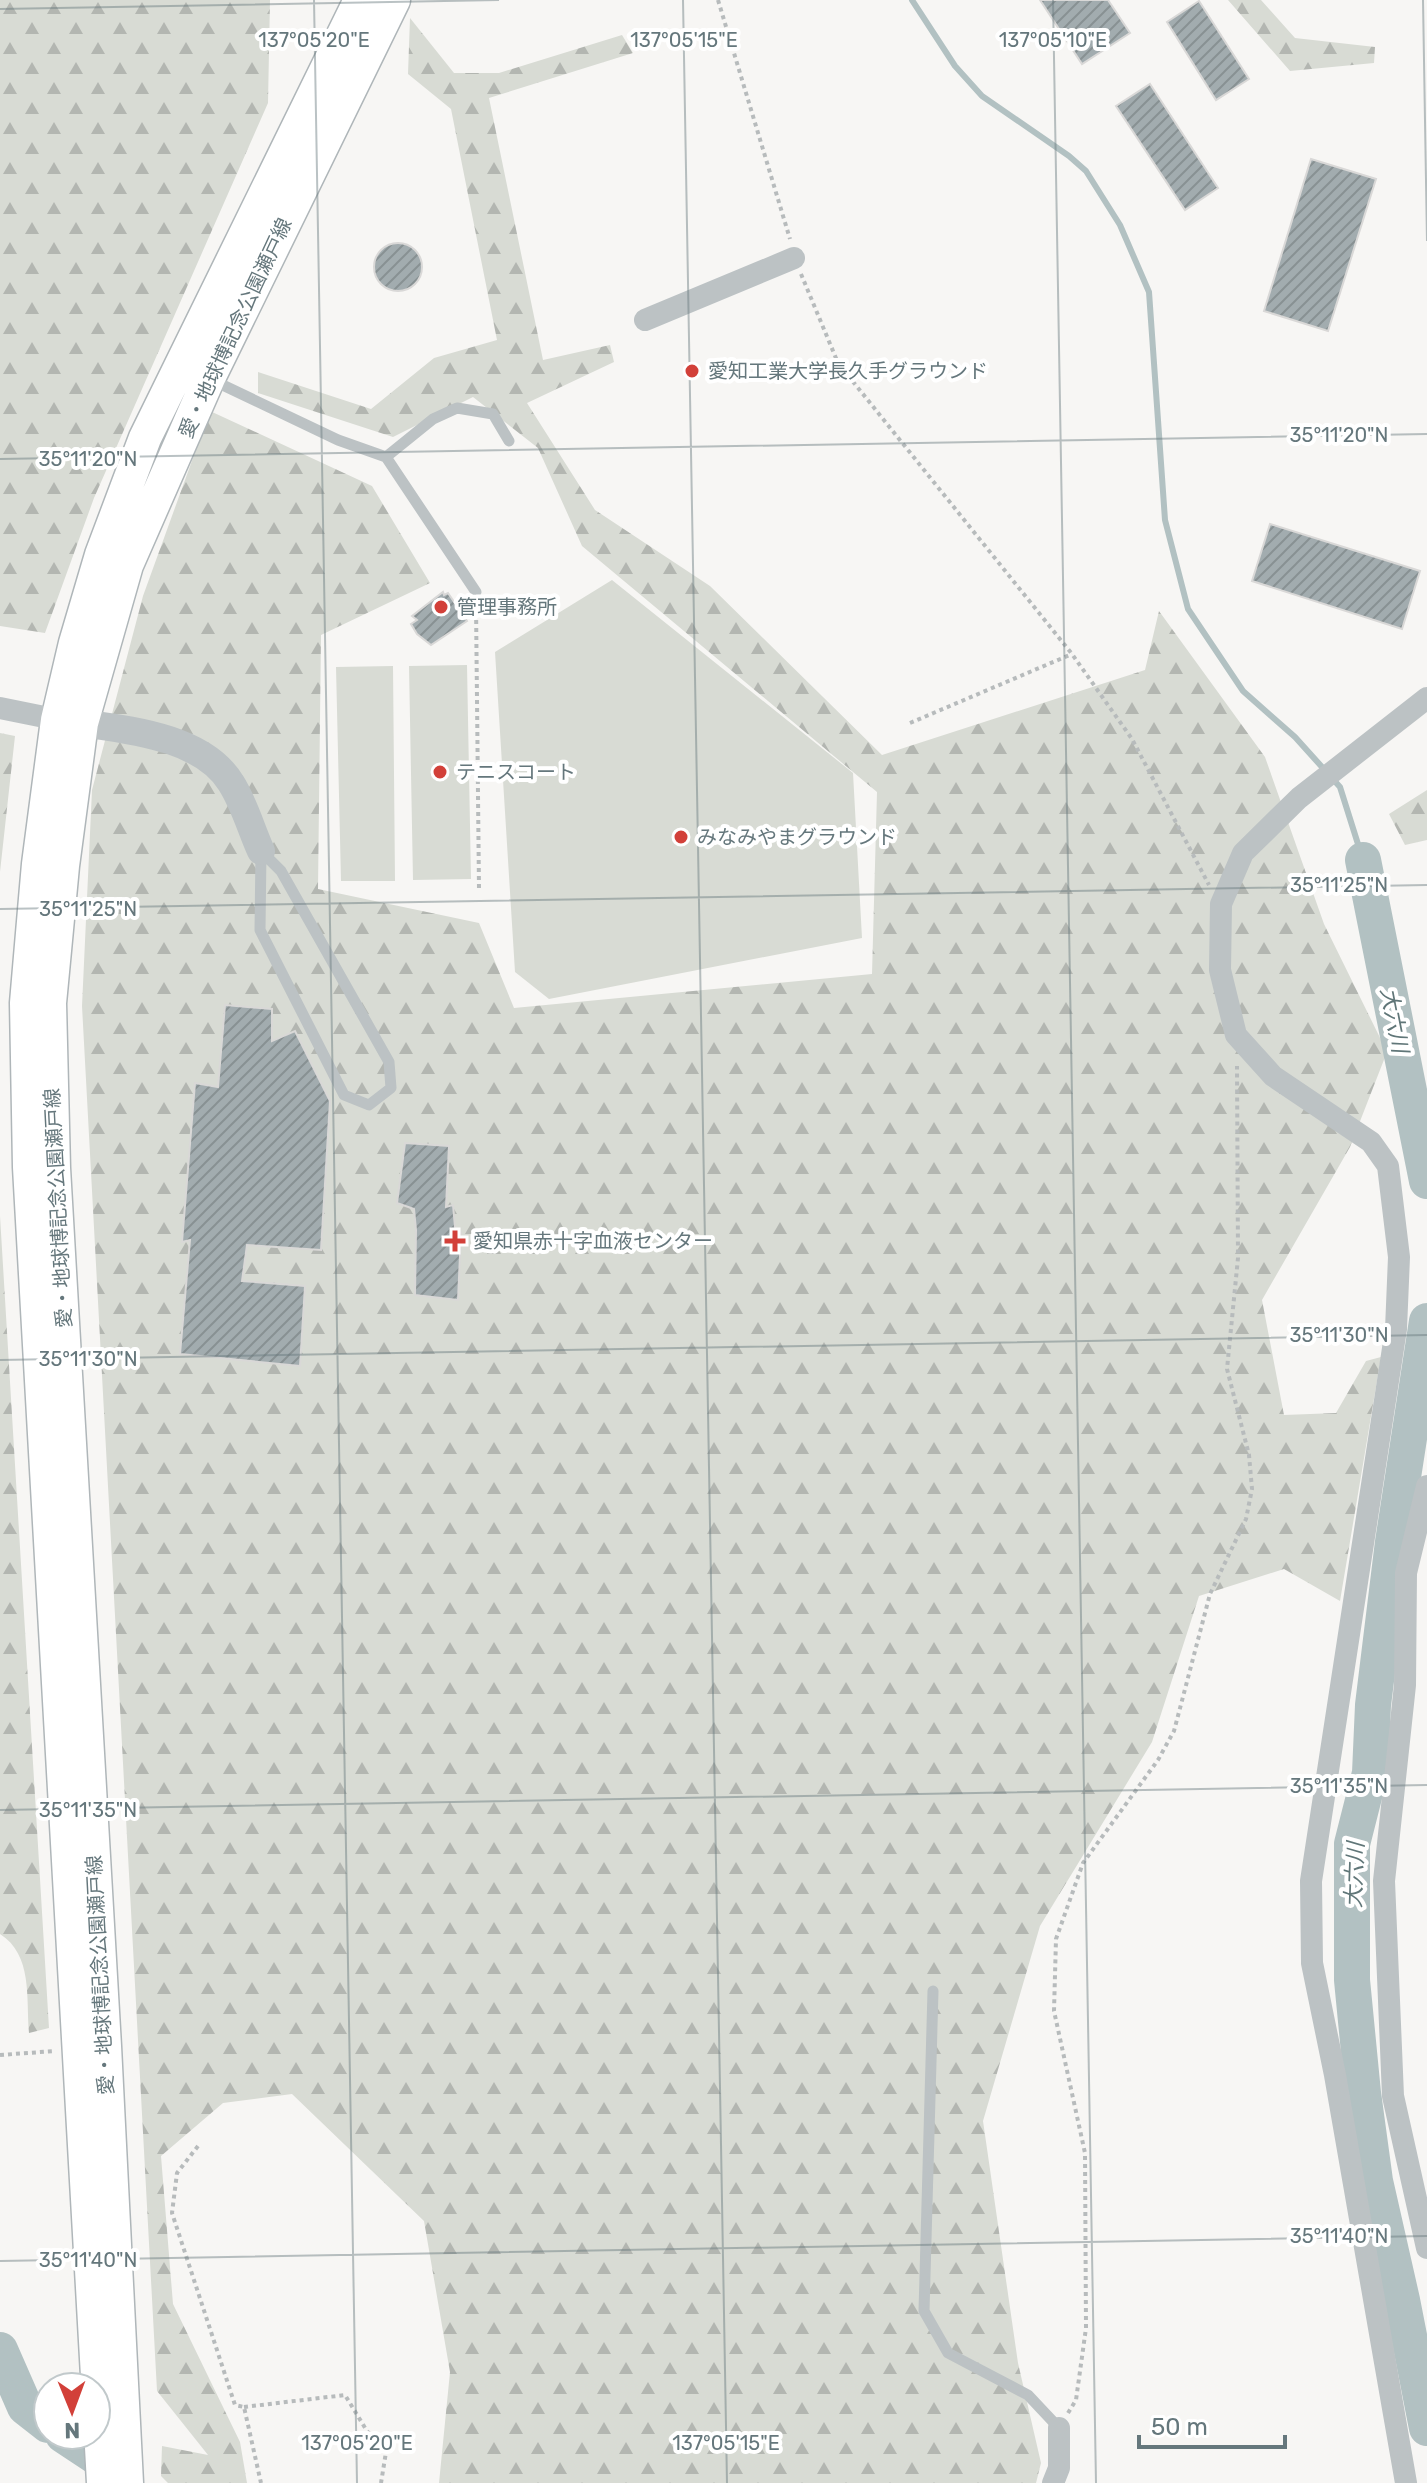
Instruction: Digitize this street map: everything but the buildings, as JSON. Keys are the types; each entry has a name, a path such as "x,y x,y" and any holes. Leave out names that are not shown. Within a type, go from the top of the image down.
{"main road":[{"name":"愛・地球博記念公園瀬戸線","path":"103,2483 29,1167 26,1003 38,864 101,555 145,438 360,0"},
{"name":"愛・地球博記念公園瀬戸線","path":"127,2483 54,1168 50,1003 63,866 69,722 127,565 209,378 394,0"}],"street":[{"path":"645,320 794,258"},
{"path":"1406,2483 1335,2075 1312,1963 1311,1881 1396,1329 1399,1257 1394,1202 1388,1166 1371,1142 1273,1076 1236,1035 1220,970 1221,904 1243,853 1299,798 1427,698"},
{"path":"0,708 69,722 150,733 201,754 231,782 261,851"},
{"path":"1427,1486 1406,1573 1405,1685 1384,1881 1393,2096 1427,2248"},
{"path":"1053,2483 1059,2468 1059,2428"}],"lane":[{"path":"209,378 338,440 386,457 476,592"},
{"path":"386,457 433,419 457,408 493,414 509,441"},
{"path":"261,851 281,871 389,1062 391,1088 369,1105 344,1095 260,930 261,851"},
{"path":"933,1991 924,2311 948,2353 1028,2395 1059,2428"}],"path":[{"path":"718,0 785,215 794,258 838,363 1072,654 1132,739 1198,868 1221,904"},
{"path":"476,592 479,889"},
{"path":"910,723 1072,654"},
{"path":"1059,2428 1076,2400 1086,2328 1085,2153 1054,2011 1056,1939 1083,1863 1158,1760 1174,1731 1210,1594 1246,1519 1252,1489 1249,1455 1227,1369 1238,1258 1236,1035"},
{"path":"198,2146 177,2173 172,2213 235,2405 244,2407 345,2395 367,2431 386,2452 381,2483"},
{"path":"244,2407 261,2483"}],"green space":[{"path":"0,0 270,0 268,103 94,498 45,633 0,626"},
{"path":"1228,0 1261,0 1295,38 1375,47 1374,63 1290,71"},
{"path":"410,18 454,73 499,73 622,35 633,53 489,98 543,360 610,345 614,362 527,403 595,510 710,586 882,755 1145,670 1159,611 1265,757 1324,924 1387,1052 1350,1147 1262,1300 1284,1415 1336,1413 1366,1361 1381,1357 1340,1601 1284,1569 1199,1596 1152,1742 1040,1926 983,2121 1018,2363 1041,2463 1036,2483 439,2483 450,2372 424,2221 292,2094 223,2103 161,2156 173,2304 240,2442 247,2483 168,2483 161,2476 162,2446 208,2455 157,2391 82,1006 92,790 143,596 210,411 372,486 430,583 321,635 318,889 479,923 514,1008 872,974 877,792 582,546 538,448 473,397 393,437 258,393 258,372 371,409 434,358 497,340 451,109 408,74"},
{"name":"みなみやまグラウンド","path":"612,580 853,773 862,938 549,999 515,972 495,652"},
{"name":"テニスコート","path":"467,665 471,879 413,880 409,666"},
{"path":"393,666 395,881 341,881 336,667"},
{"path":"0,733 15,736 0,872"},
{"path":"1427,790 1427,840 1405,845 1389,814"},
{"path":"0,1216 49,2028 29,2033 23,1965 11,1943 0,1934"}],"waterway":[{"path":"912,0 955,66 982,96 1086,171 1120,225 1149,292 1165,520 1188,609 1243,691 1295,737 1340,787 1363,860"},
{"name":"大六川","path":"1363,860 1427,1181"},
{"name":"大六川","path":"1427,1321 1393,1542 1373,1705 1370,1773 1352,1844 1352,1980 1363,2093 1375,2181 1427,2428"},
{"path":"0,2350 25,2407 32,2412"},
{"path":"87,2451 125,2476"}],"place":[{"name":"愛知工業大学長久手グラウンド","path":"692,371"},
{"name":"管理事務所","path":"441,607"},
{"name":"テニスコート","path":"440,772"},
{"name":"みなみやまグラウンド","path":"681,837"},
{"name":"愛知県赤十字血液センター","path":"455,1241"}]}
